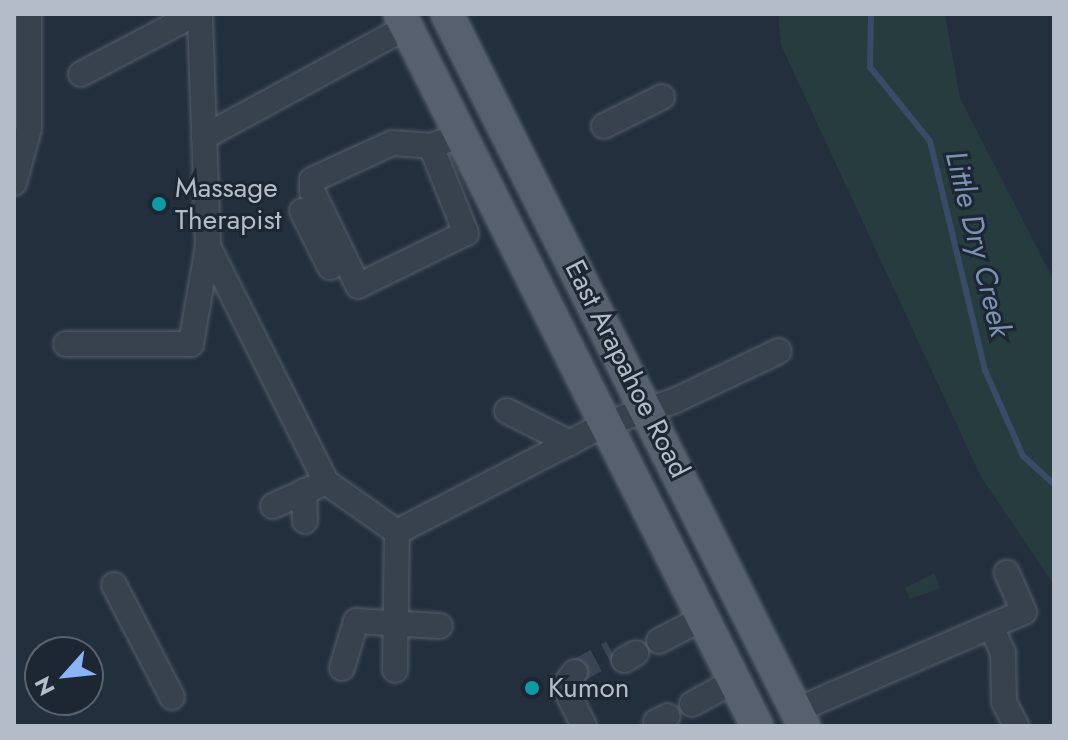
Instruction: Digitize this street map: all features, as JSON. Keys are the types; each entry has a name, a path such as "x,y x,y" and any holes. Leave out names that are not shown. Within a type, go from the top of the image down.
{"main road":[{"name":"East Arapahoe Road","path":"447,14 648,408 800,718"},
{"name":"East Arapahoe Road","path":"403,21 757,726"},
{"path":"605,424 640,443 702,565 764,645"}],"street":[{"path":"14,183 29,128 29,14"},
{"path":"66,344 191,344 208,246 197,14 81,74"},
{"path":"204,137 403,21"},
{"path":"604,126 662,97"},
{"path":"431,146 466,233 358,286 312,191 312,180 392,143 431,146 461,135"},
{"path":"302,211 333,273"},
{"path":"208,246 315,486 397,532"},
{"path":"397,532 605,424 674,401 779,351"},
{"path":"507,411 570,443"},
{"path":"273,506 315,486"},
{"path":"305,521 315,486"},
{"path":"395,670 397,532"},
{"path":"800,718 1024,612 1007,573"},
{"path":"114,585 172,697"},
{"path":"659,641 703,618"},
{"path":"342,668 356,621 397,621 440,626"},
{"path":"991,626 1003,653 1004,702 1016,726"},
{"path":"575,672 564,686 584,726"},
{"path":"692,704 734,681"}],"green space":[{"path":"778,14 945,14 960,98 1054,281 1054,585 981,477 781,45"},
{"path":"934,573 940,588 910,599 905,588"}],"waterway":[{"name":"Little Dry Creek","path":"871,14 870,67 930,141 985,370 1023,456 1054,484"}],"tunnel":[{"path":"575,672 612,652"}],"place":[{"name":"Massage Therapist","path":"159,204"},
{"name":"Kumon","path":"532,688"}]}
